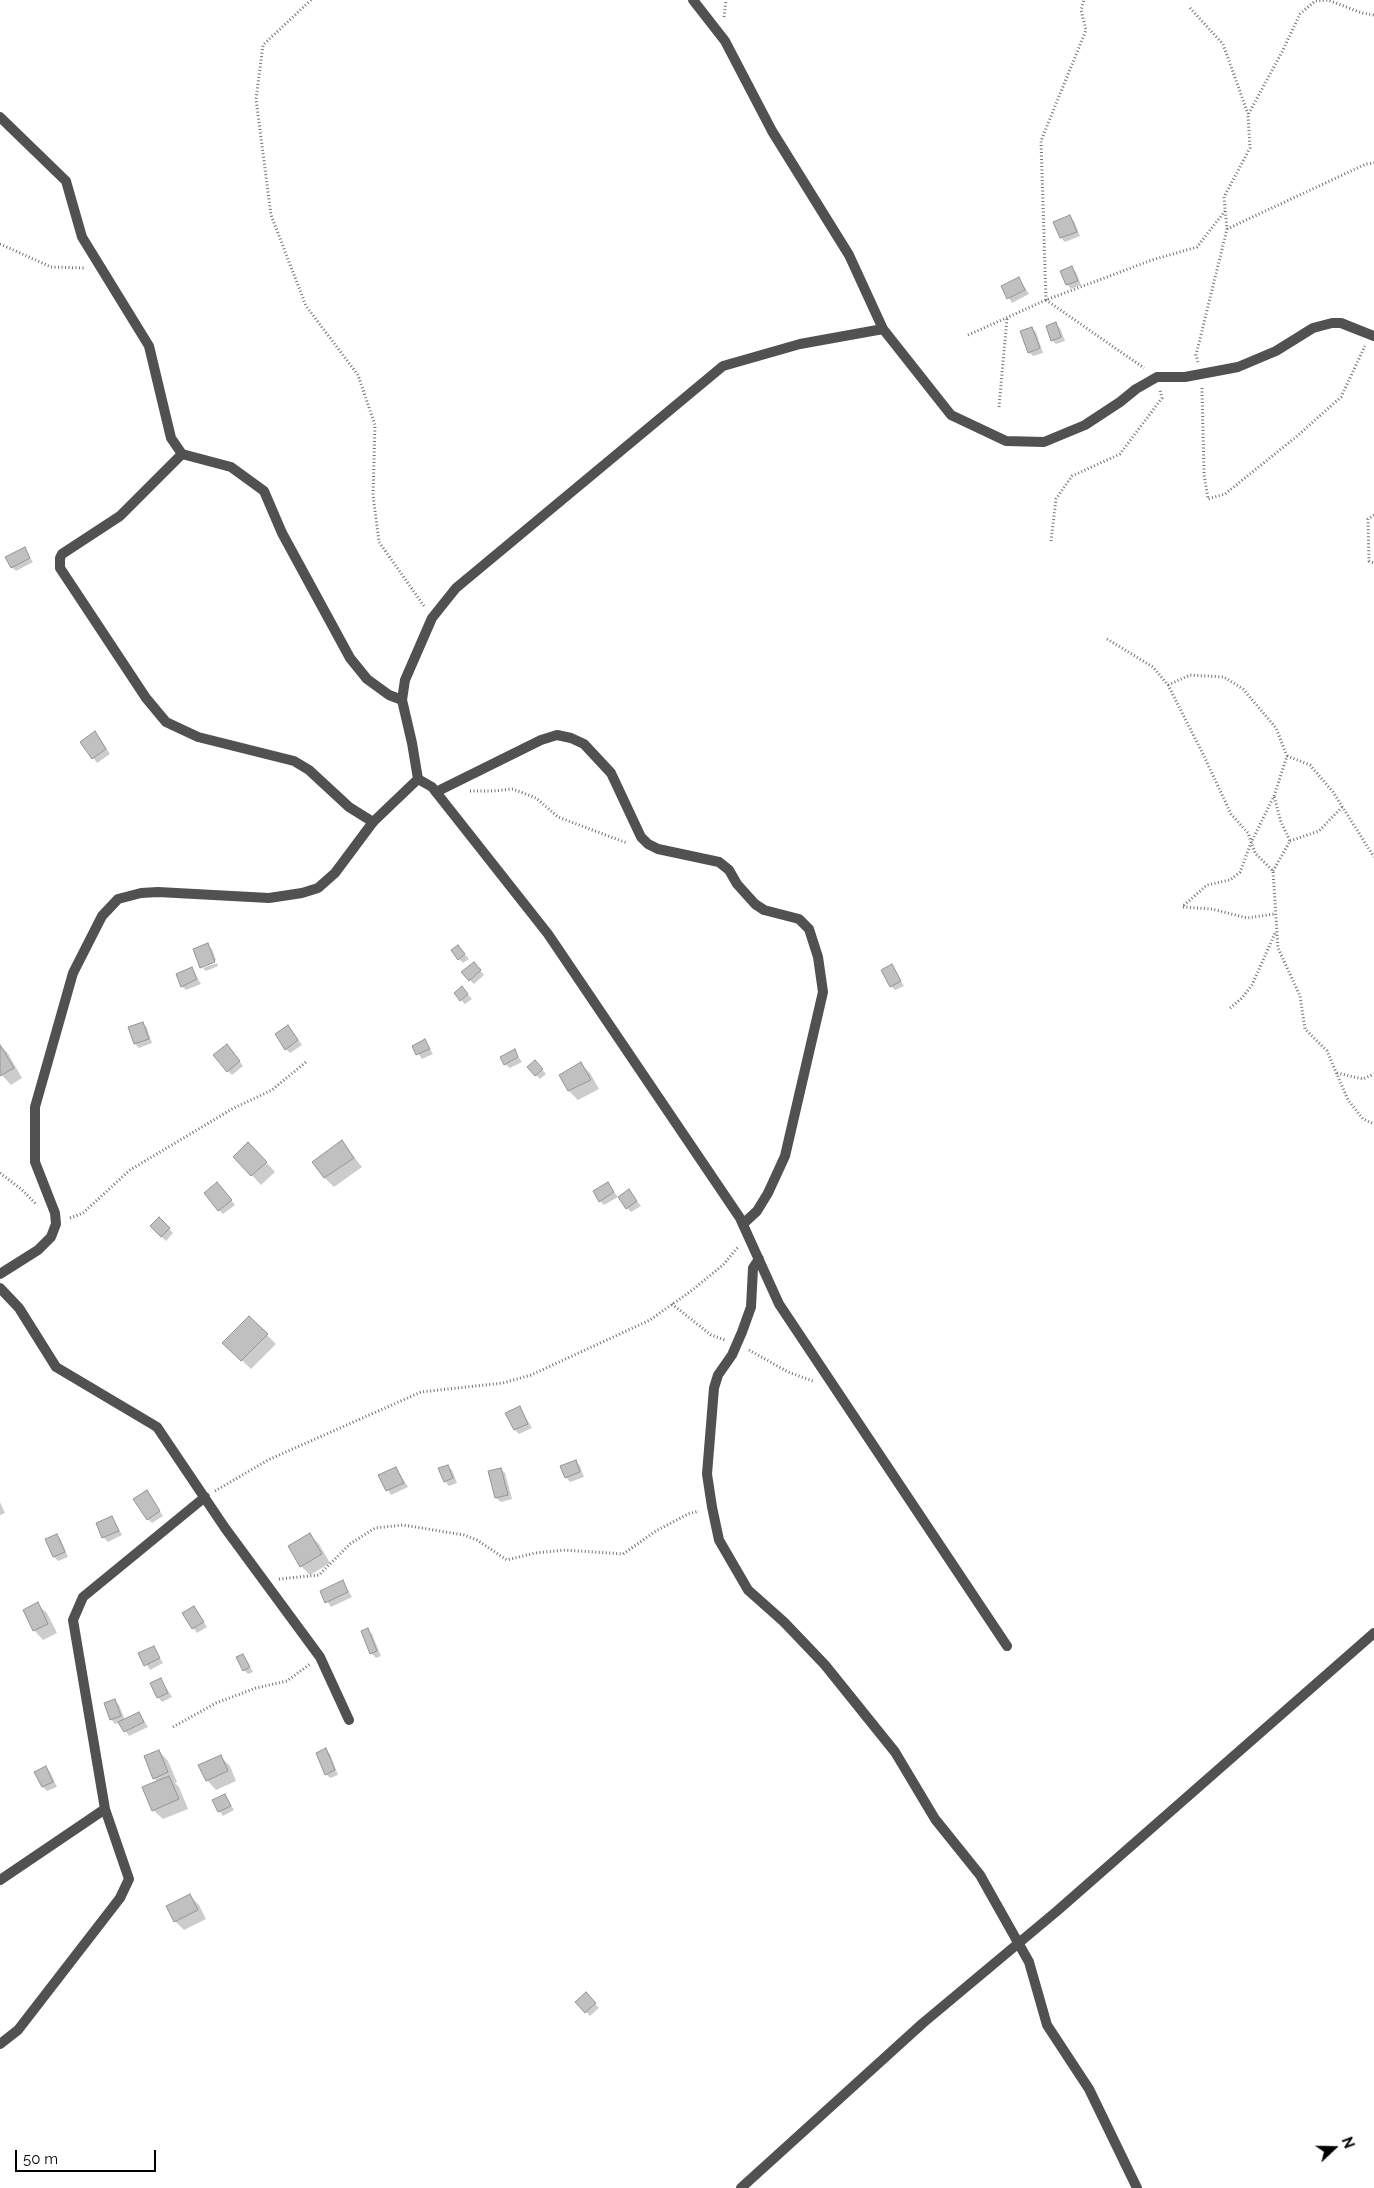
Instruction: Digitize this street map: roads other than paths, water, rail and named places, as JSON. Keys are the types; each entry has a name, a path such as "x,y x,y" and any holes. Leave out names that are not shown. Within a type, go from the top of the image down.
{"street":[{"path":"693,0 725,41 772,131 849,255 883,329 951,415 1006,441 1044,442 1085,425 1136,389 1157,377 1185,377 1238,367 1276,351 1313,328 1332,323 1340,323 1372,335"},
{"path":"0,117 66,180 82,237 149,346 171,438 182,454 230,467 264,491 282,533 350,658 367,679 389,695 402,700"},
{"path":"418,779 402,700 405,680 432,618 456,588 723,366 800,344 883,329"},
{"path":"182,454 120,516 62,554 60,568 146,698 166,722 198,737 294,761 309,770 344,803 372,822"},
{"path":"436,792 541,740 557,735 571,738 584,744 611,773 641,837 648,844 658,849 719,862 728,870 737,884 755,904 764,910 799,918 809,929 818,957 823,992 790,1137 768,1193 756,1211 743,1224"},
{"path":"0,1274 38,1250 51,1237 56,1224 54,1213 35,1162 35,1107 73,973 102,916 118,899 141,893 158,892 270,898 302,893 318,888 335,873 372,822 418,779"},
{"path":"418,779 427,782 436,792 548,934 743,1224 779,1304 1007,1646"},
{"path":"759,1259 753,1268 751,1307 738,1344 718,1375 714,1388 707,1474 719,1540 748,1590 784,1622 825,1665 895,1752 935,1820 980,1875 1019,1942 1033,1974 1047,2025 1089,2089 1137,2188"},
{"path":"0,1288 19,1308 56,1367 157,1427 320,1657 349,1720"},
{"path":"0,2044 18,2030 120,1898 129,1879 105,1809 73,1620 83,1597 205,1497"},
{"path":"741,2188 923,2023 1019,1942 1374,1633"},
{"path":"0,1880 105,1809"}]}
